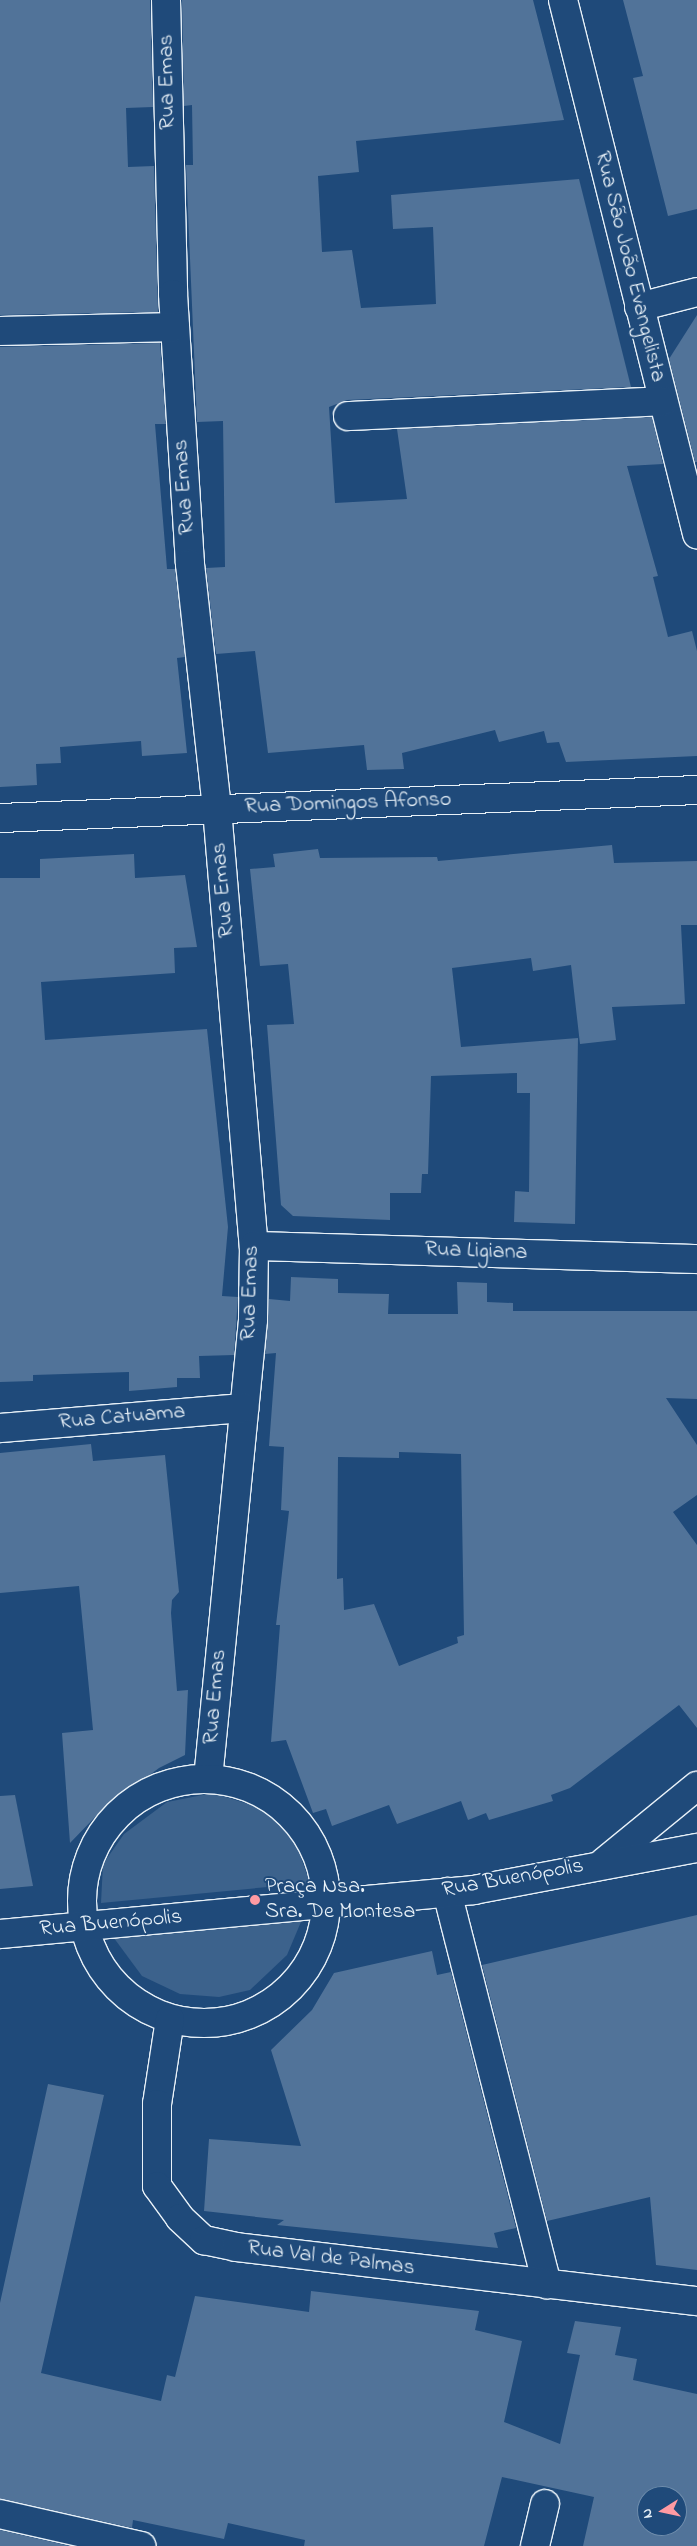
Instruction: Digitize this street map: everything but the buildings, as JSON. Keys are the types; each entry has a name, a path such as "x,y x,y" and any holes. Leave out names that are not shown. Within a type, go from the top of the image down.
{"street":[{"name":"Rua Emas","path":"166,0 175,328 190,564 217,809 254,1246 244,1408 208,1778"},
{"name":"Rua São João Evangelista","path":"563,0 697,534"},
{"path":"639,307 697,292"},
{"path":"0,331 175,328"},
{"path":"348,416 664,401"},
{"name":"Rua Domingos Afonso","path":"0,818 697,790"},
{"name":"Rua Ligiana","path":"254,1246 697,1259"},
{"name":"Rua Catuama","path":"0,1428 244,1408"},
{"path":"208,1778 246,1786 278,1804 298,1825 321,1866 325,1904 321,1936 308,1964 281,1994 233,2020 202,2023 170,2019 145,2008 106,1974 84,1926 82,1888 91,1853 110,1821 138,1797 172,1782 208,1778"},
{"path":"603,1863 697,1786"},
{"name":"Rua Buenópolis","path":"0,1934 448,1892 603,1863 697,1848"},
{"path":"448,1892 547,2284"},
{"name":"Rua Val de Palmas","path":"170,2019 157,2104 157,2186 180,2218 204,2240 236,2248 697,2301"},
{"path":"535,2546 545,2504"},
{"path":"0,2514 141,2546"}],"shaded area":[{"path":"213,1793 261,1808 295,1841 310,1883 101,1903 103,1864 124,1834 167,1802"},
{"path":"306,1910 287,1955 250,1990 219,1997 180,1994 142,1976 108,1930"}],"place":[{"name":"Praça Nsa. Sra. De Montesa","path":"255,1900"}]}
